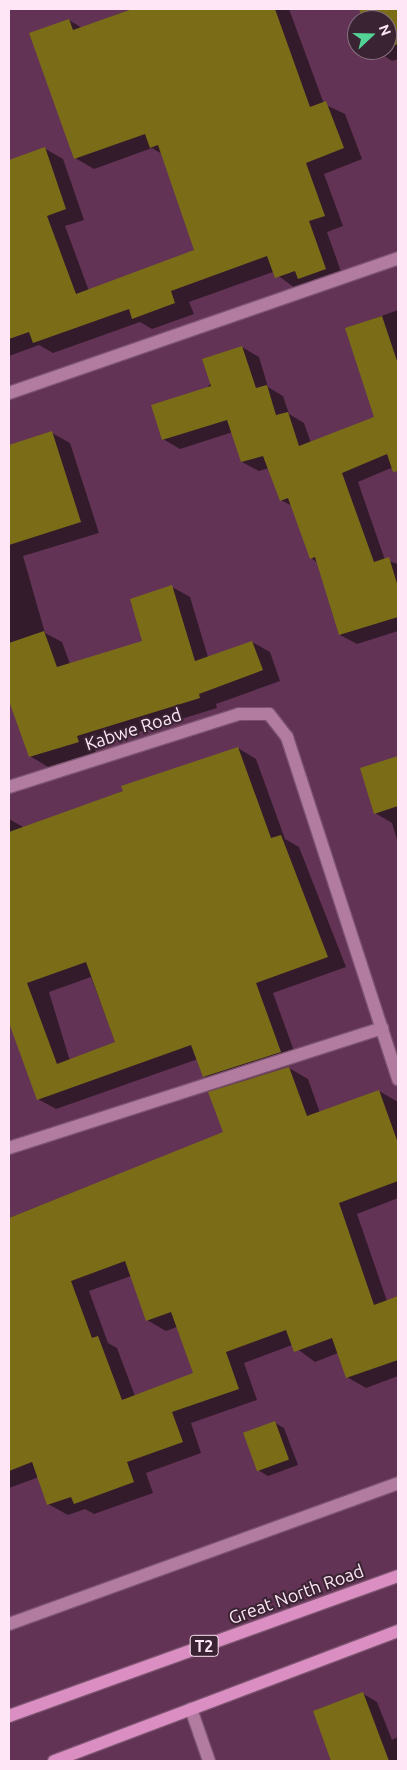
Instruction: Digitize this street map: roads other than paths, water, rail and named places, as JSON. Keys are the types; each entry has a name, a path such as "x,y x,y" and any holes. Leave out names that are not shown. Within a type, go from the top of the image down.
{"main road":[{"name":"Great North Road","path":"9,1716 398,1576"},
{"path":"54,1761 398,1631"}],"street":[{"path":"9,393 398,258"},
{"name":"Kabwe Road","path":"9,787 239,714 269,714 286,736 382,1028"},
{"path":"9,1148 382,1028 398,1080"},
{"path":"9,1624 398,1483"},
{"path":"192,1709 209,1761"}]}
